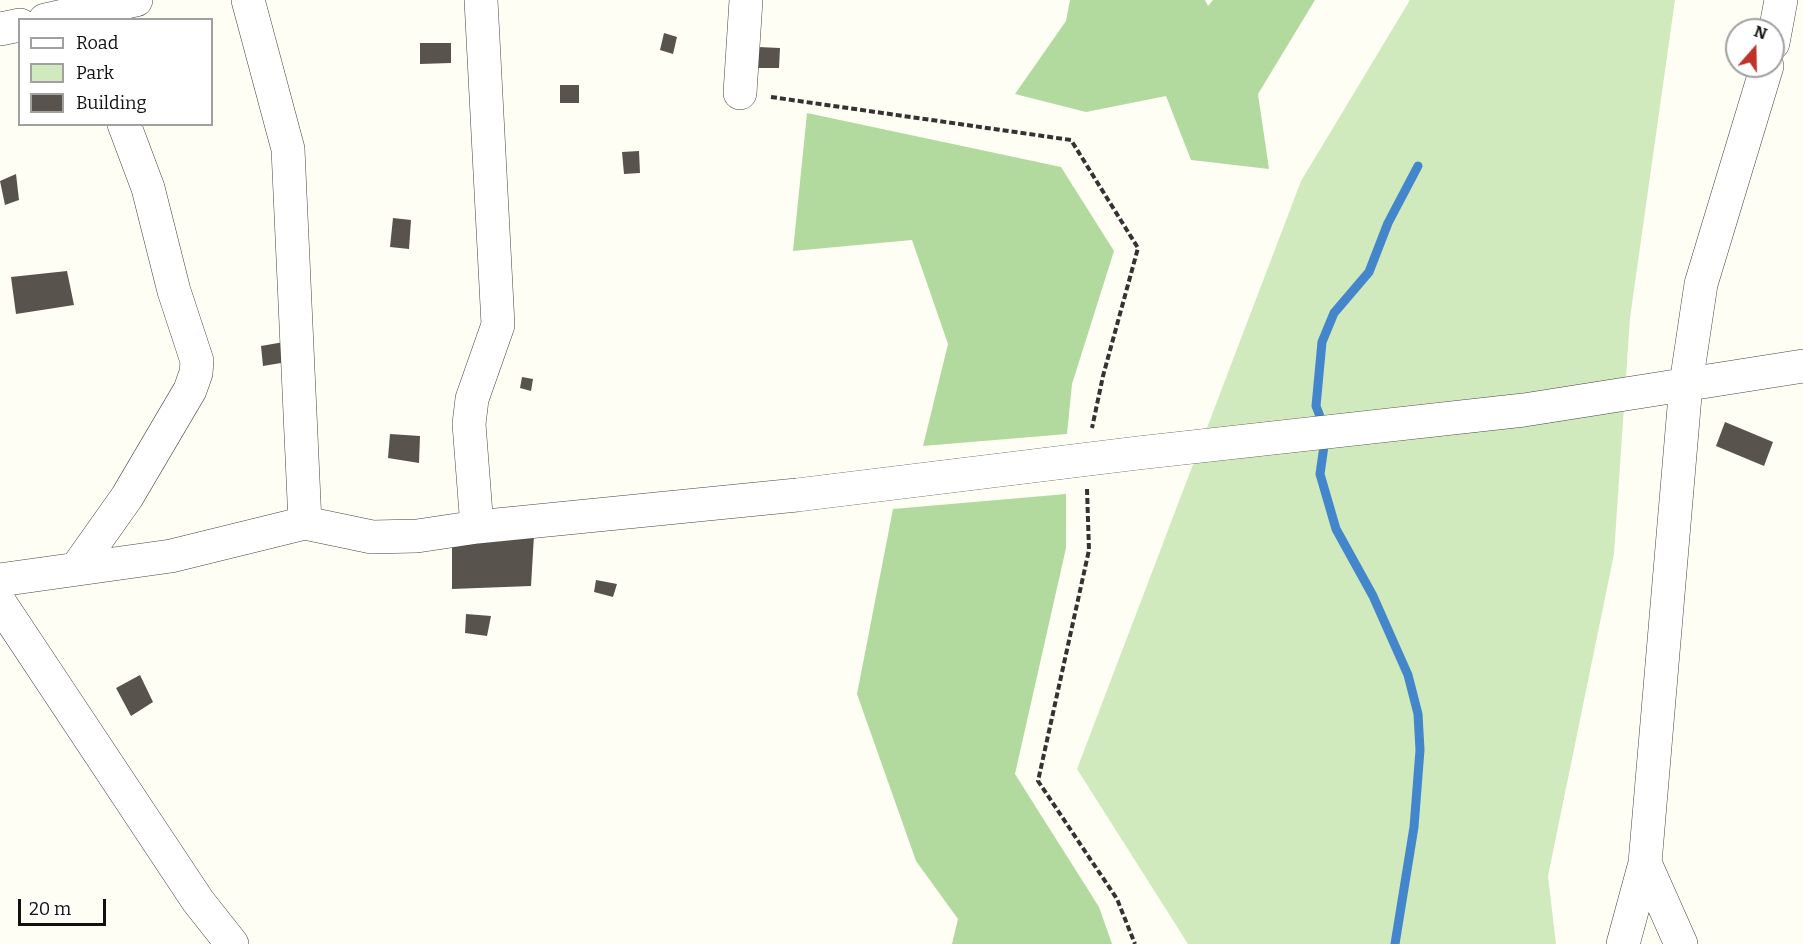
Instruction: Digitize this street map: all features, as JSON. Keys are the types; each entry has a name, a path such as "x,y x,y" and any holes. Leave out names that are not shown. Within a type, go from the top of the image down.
{"street":[{"path":"52,18 80,10 136,0"},
{"path":"248,0 288,149 305,523"},
{"path":"477,527 469,424 472,399 498,326 481,0"},
{"path":"740,93 746,0"},
{"path":"1778,18 1781,0"},
{"path":"0,29 18,25"},
{"path":"1623,944 1645,863 1686,384 1701,284 1763,78"},
{"path":"76,569 133,487 190,390 196,373 197,361 174,291 148,188 125,126"},
{"path":"0,580 171,556 305,523 372,537 417,536 477,527 797,495 1085,459 1524,410 1803,366"},
{"path":"0,603 198,901 232,944"},
{"path":"1645,863 1682,944"}],"path":[{"path":"740,93 1071,140 1138,248 1102,376 1085,459 1089,550 1038,781 1117,899 1135,944"}],"green space":[{"path":"1070,0 1205,0 1208,6 1213,0 1315,0 1258,94 1269,169 1191,160 1166,96 1086,112 1015,94 1066,21"},
{"path":"1410,0 1675,0 1630,318 1614,554 1548,876 1556,944 1188,944 1077,769 1301,181"},
{"path":"807,113 1061,167 1114,251 1072,384 1067,434 923,446 948,344 912,240 793,251"},
{"path":"1066,494 1066,548 1015,774 1099,907 1112,944 952,944 958,919 916,861 857,694 893,509"}],"building":[{"path":"664,33 677,37 673,54 660,50"},
{"path":"420,43 451,43 451,63 420,64"},
{"path":"758,47 780,48 779,68 757,68"},
{"path":"560,85 579,85 579,103 560,103"},
{"path":"639,151 640,173 624,174 622,152"},
{"path":"16,174 19,200 5,205 0,181"},
{"path":"393,218 411,220 409,249 390,247"},
{"path":"67,271 74,305 16,314 11,277"},
{"path":"284,342 287,362 263,366 261,346"},
{"path":"522,377 533,379 531,391 520,388"},
{"path":"1725,422 1773,442 1764,466 1716,446"},
{"path":"390,434 420,436 419,463 388,458"},
{"path":"534,535 531,586 452,589 452,539"},
{"path":"596,580 617,584 613,597 594,592"},
{"path":"466,614 491,616 487,636 465,633"},
{"path":"140,675 153,702 131,716 116,688"}],"waterway":[{"path":"1395,944 1414,827 1420,750 1418,714 1408,675 1373,596 1336,529 1320,474 1326,432 1316,406 1322,342 1334,313 1369,272 1388,223 1418,166"}]}
